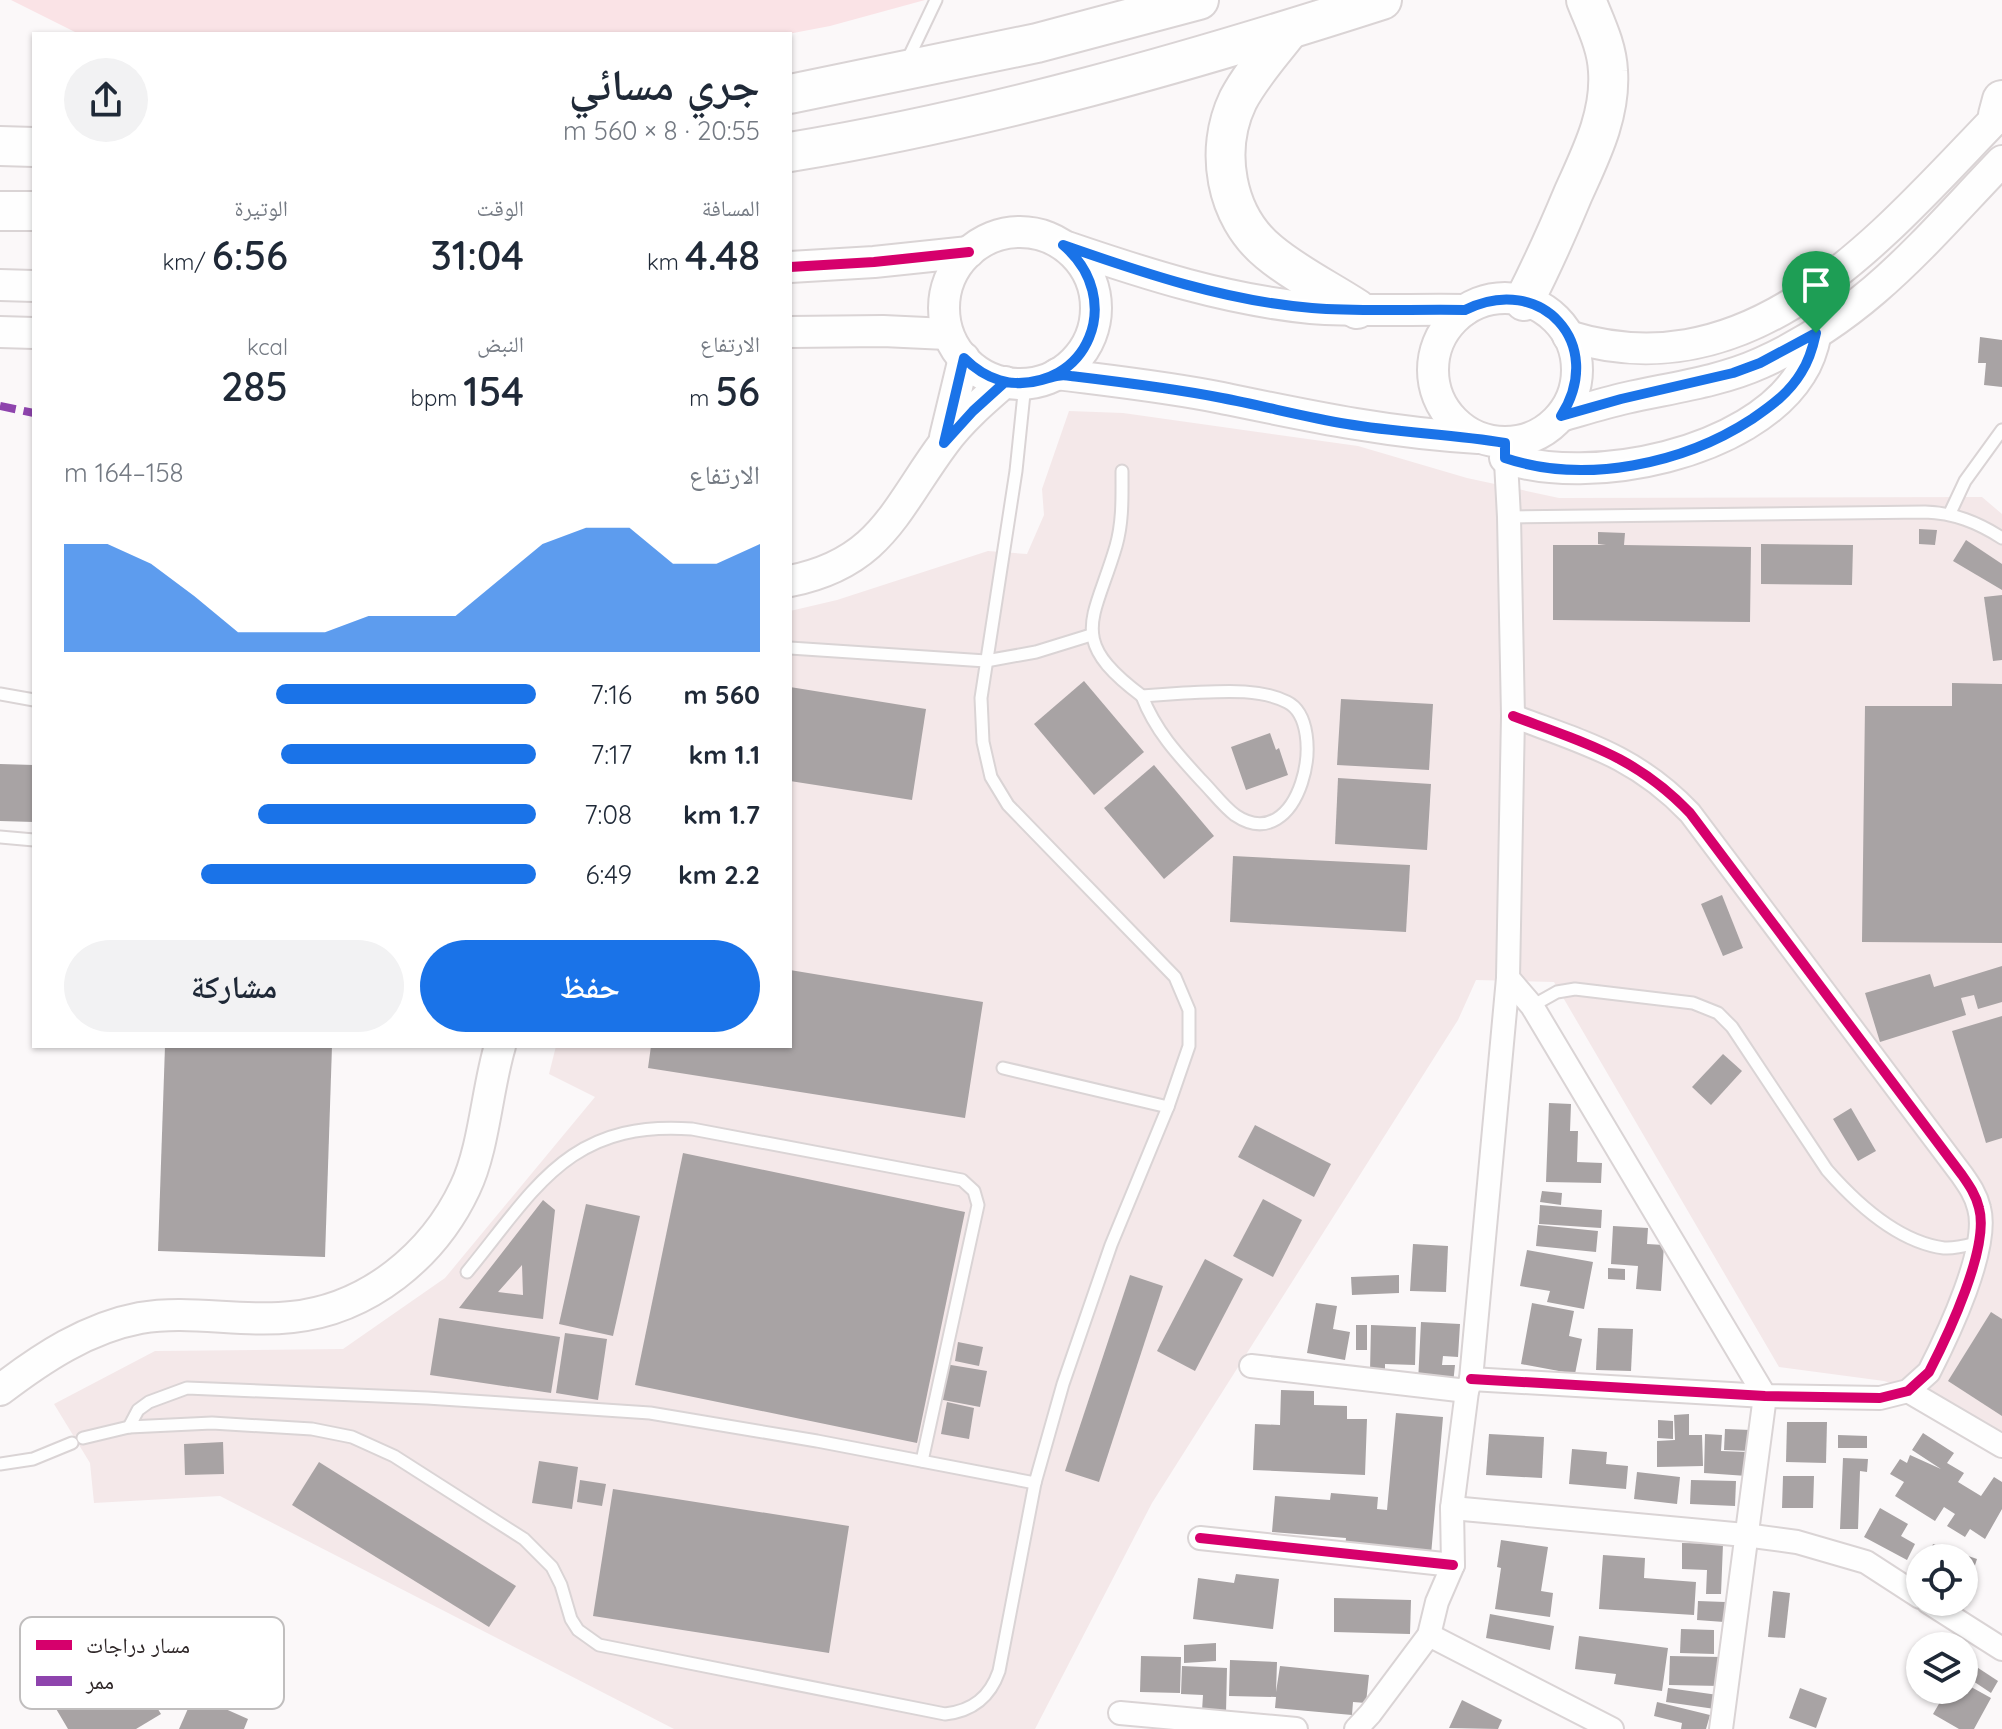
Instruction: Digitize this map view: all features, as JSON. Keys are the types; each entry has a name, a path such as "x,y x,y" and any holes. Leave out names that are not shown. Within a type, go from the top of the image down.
{"highway":[{"path":"792,94 1037,43 1199,0"},
{"path":"792,152 878,136 1199,57 1382,0"},
{"path":"1524,301 1545,260 1603,124 1608,97 1608,68 1604,46 1586,0"},
{"path":"1289,30 1239,99 1226,138 1227,179 1241,218 1266,250 1357,309"},
{"path":"0,146 32,147"},
{"path":"0,211 32,211"}],"main road":[{"path":"1568,336 1612,348 1668,348 1720,336 1777,313 1835,277 1862,255 2001,109"},
{"path":"1561,416 1733,373 1760,363 1816,333 1894,275 2002,161"},
{"path":"792,267 969,252 998,235 1015,232 1048,237 1141,272 1218,292 1311,308 1465,310"},
{"path":"1057,374 1082,351 1092,328 1095,303 1086,270 1063,245"},
{"path":"944,443 956,346 945,296 950,279 969,252"},
{"path":"0,285 32,286"},
{"path":"792,581 846,562 872,543 902,506 944,443 973,411 1015,383 1057,374 1220,398 1346,424 1496,446 1535,436 1561,416 1570,402 1575,385 1575,351 1568,336 1559,322 1546,311 1524,301 1498,298 1481,302 1452,321 1441,335 1435,351 1433,377 1440,403 1462,429 1496,446 1538,467 1591,469 1653,461 1709,443 1772,405 1801,374 1816,333"},
{"path":"792,332 870,331 956,346 976,369 1015,383"},
{"path":"0,332 32,333"},
{"path":"0,1390 31,1366 101,1328 141,1318 180,1315 292,1317 336,1307 376,1289 416,1258 445,1223 466,1186 500,1048"}],"street":[{"path":"1356,1729 1387,1693 1429,1635 1437,1602 1453,1565 1452,1508 1469,1385 1508,978 1513,716 1509,517 1496,446"},
{"path":"1251,1366 1469,1385 1880,1398 1908,1391 1919,1383 1935,1359 1975,1264 1981,1242 1979,1206 1962,1175 1690,813 1672,794 1629,763 1513,716"},
{"path":"1508,978 1532,1006 1765,1396 1721,1729"},
{"path":"1908,1391 2002,1446"},
{"path":"1452,1508 1797,1542 1866,1562 1906,1588"},
{"path":"1200,1538 1453,1565"},
{"path":"1950,1616 2002,1649"},
{"path":"1429,1635 1612,1729"},
{"path":"1120,1713 1296,1729"}],"lane":[{"path":"901,72 936,0"},
{"path":"0,1464 33,1459 78,1440 129,1427 212,1423 312,1429 352,1437 394,1456 524,1539 539,1552 561,1585 571,1619 578,1630 599,1645 945,1714 960,1712 985,1697 994,1685 1035,1483 1094,1292 1189,1046 1190,1019 1184,992 1163,963 1008,805 991,777 983,742 981,698 1016,471 1015,383"},
{"path":"1950,513 1965,481 2002,430"},
{"path":"1122,471 1119,532 1095,607 1091,635 1096,647 1114,673 1142,696 1148,713 1171,748 1235,814 1259,822 1272,820 1292,806 1299,795 1306,747 1305,726 1289,702 1248,693 1142,696"},
{"path":"1509,517 1950,513 2002,538"},
{"path":"792,648 986,661 1036,652 1091,635"},
{"path":"0,694 32,700"},
{"path":"0,837 32,840"},
{"path":"1532,1006 1557,992 1575,989 1693,1003 1718,1013 1732,1027 1827,1170 1846,1191 1915,1240 1944,1248 1981,1242"},
{"path":"1003,1068 1168,1107"},
{"path":"467,1272 535,1188 560,1163 590,1144 622,1132 657,1127 692,1129 962,1180 974,1191 978,1205 922,1461"},
{"path":"129,1427 138,1410 149,1402 173,1390 200,1387 427,1398 650,1413 1035,1483"}],"shaded area":[{"path":"11,0 925,0 792,33 75,32"},
{"path":"1069,411 1123,413 1358,446 1467,478 1559,498 1982,497 2002,514 2002,1433 1932,1396 1884,1381 1779,1367 1554,982 1476,980 1458,1020 1152,1503 1035,1729 674,1729 220,1496 94,1503 90,1463 54,1404 155,1351 343,1349 445,1278 595,1097 549,1074 556,1048 792,1048 792,611 837,600 988,551 1027,554 1044,515 1042,489"}],"building":[{"path":"1980,337 2002,340 2002,387 1984,385 1986,363 1978,363"},
{"path":"1919,529 1937,530 1935,545 1919,544"},
{"path":"1598,532 1625,533 1624,545 1751,547 1750,622 1553,620 1553,545 1606,545 1598,544"},
{"path":"1966,540 2002,564 2002,590 1953,561"},
{"path":"1761,544 1853,545 1852,585 1761,584"},
{"path":"2002,595 2002,660 1993,661 1984,597"},
{"path":"1084,681 1144,752 1094,795 1034,724"},
{"path":"1952,683 2002,684 2002,943 1862,942 1865,706 1952,706"},
{"path":"792,687 926,709 912,800 792,781"},
{"path":"1341,699 1433,704 1429,770 1337,765"},
{"path":"1270,733 1288,775 1246,790 1231,747"},
{"path":"0,764 32,765 32,822 0,821"},
{"path":"1154,765 1214,836 1164,879 1104,808"},
{"path":"1338,778 1431,784 1427,850 1335,844"},
{"path":"1233,856 1410,865 1406,932 1230,922"},
{"path":"1722,895 1743,948 1723,956 1701,904"},
{"path":"2002,966 2002,1002 1978,1009 1974,995 1961,998 1966,1015 1880,1042 1865,993 1930,974 1934,987"},
{"path":"792,970 983,1002 965,1118 648,1068 651,1048 792,1048"},
{"path":"2002,1016 2002,1138 1986,1143 1952,1031"},
{"path":"165,1048 332,1048 325,1257 158,1251"},
{"path":"1723,1054 1742,1071 1711,1105 1692,1087"},
{"path":"1549,1103 1571,1104 1570,1131 1578,1131 1577,1162 1602,1163 1601,1183 1546,1182"},
{"path":"1851,1108 1876,1151 1858,1161 1833,1119"},
{"path":"1255,1125 1331,1164 1314,1197 1238,1157"},
{"path":"683,1153 965,1212 917,1443 635,1385"},
{"path":"1542,1191 1562,1193 1561,1205 1540,1202"},
{"path":"1263,1199 1302,1220 1273,1277 1233,1256"},
{"path":"543,1200 555,1210 543,1319 459,1308","holes":["522,1265 523,1295 498,1292"]},
{"path":"586,1204 640,1216 613,1336 559,1324"},
{"path":"1540,1205 1602,1210 1601,1228 1539,1224"},
{"path":"1538,1225 1598,1231 1596,1252 1536,1246"},
{"path":"1613,1226 1648,1228 1647,1244 1664,1245 1661,1291 1636,1289 1638,1266 1611,1264"},
{"path":"1413,1244 1448,1246 1446,1292 1410,1291"},
{"path":"1527,1250 1593,1262 1584,1309 1547,1302 1550,1291 1520,1286"},
{"path":"1205,1259 1243,1279 1195,1371 1157,1351"},
{"path":"1608,1268 1625,1269 1625,1280 1608,1279"},
{"path":"1130,1275 1163,1286 1099,1482 1065,1471"},
{"path":"1399,1275 1399,1293 1352,1295 1351,1277"},
{"path":"1316,1303 1337,1306 1333,1329 1350,1332 1345,1360 1307,1353"},
{"path":"1532,1303 1574,1311 1569,1336 1582,1339 1575,1374 1521,1364"},
{"path":"1991,1312 2002,1319 2002,1416 1948,1381"},
{"path":"439,1318 560,1337 551,1393 430,1375"},
{"path":"1421,1322 1460,1324 1458,1357 1443,1356 1442,1365 1455,1365 1453,1384 1418,1382"},
{"path":"1356,1325 1367,1325 1367,1350 1356,1350"},
{"path":"1371,1325 1416,1327 1415,1365 1385,1364 1385,1373 1370,1372"},
{"path":"1598,1328 1633,1329 1631,1371 1596,1370"},
{"path":"565,1333 607,1339 598,1400 556,1393"},
{"path":"958,1342 983,1347 979,1366 955,1361"},
{"path":"945,1364 987,1371 980,1407 938,1399"},
{"path":"1281,1390 1314,1391 1314,1405 1347,1406 1347,1419 1367,1419 1365,1475 1253,1470 1255,1424 1280,1425"},
{"path":"947,1402 974,1408 969,1439 941,1434"},
{"path":"1396,1413 1443,1417 1431,1555 1345,1548 1346,1538 1272,1532 1275,1496 1330,1500 1331,1493 1378,1497 1377,1509 1387,1510"},
{"path":"1689,1414 1689,1435 1702,1435 1703,1466 1657,1467 1657,1441 1675,1440 1674,1415"},
{"path":"1658,1420 1673,1421 1673,1439 1658,1438"},
{"path":"1787,1422 1827,1422 1826,1463 1786,1462"},
{"path":"1725,1429 1751,1430 1750,1451 1724,1450"},
{"path":"1923,1433 1954,1453 1947,1463 1964,1473 1958,1482 1981,1496 1994,1477 2002,1482 2002,1509 1985,1539 1970,1529 1965,1537 1947,1526 1955,1514 1944,1507 1935,1521 1895,1496 1904,1482 1890,1474 1900,1459 1907,1463 1910,1455 1941,1469 1912,1450"},
{"path":"1489,1434 1544,1437 1542,1478 1486,1475"},
{"path":"1705,1434 1722,1435 1721,1451 1748,1452 1747,1476 1704,1473"},
{"path":"1838,1435 1867,1436 1867,1448 1838,1448"},
{"path":"223,1442 224,1474 185,1475 184,1444"},
{"path":"1572,1449 1607,1452 1606,1464 1628,1466 1626,1489 1569,1484"},
{"path":"1843,1458 1868,1459 1867,1472 1860,1471 1858,1529 1840,1529"},
{"path":"539,1461 578,1467 572,1509 532,1503"},
{"path":"319,1462 516,1586 489,1627 292,1505"},
{"path":"1637,1472 1680,1477 1677,1504 1634,1499"},
{"path":"1783,1476 1814,1476 1813,1508 1782,1508"},
{"path":"580,1480 606,1484 602,1506 577,1502"},
{"path":"1691,1480 1736,1481 1735,1506 1690,1504"},
{"path":"613,1489 849,1526 829,1653 593,1616"},
{"path":"1880,1508 1908,1524 1901,1536 1915,1544 1906,1544 1906,1559 1864,1537"},
{"path":"1501,1540 1548,1547 1541,1591 1553,1593 1550,1617 1495,1609 1501,1568 1497,1567"},
{"path":"1682,1543 1723,1544 1721,1594 1706,1594 1707,1570 1682,1569"},
{"path":"1603,1555 1645,1558 1644,1578 1696,1582 1694,1615 1599,1609"},
{"path":"1236,1574 1279,1579 1273,1629 1193,1619 1198,1578 1234,1583"},
{"path":"1773,1591 1790,1593 1785,1638 1768,1637"},
{"path":"1334,1598 1411,1600 1410,1634 1334,1632"},
{"path":"1698,1601 1725,1602 1724,1622 1697,1620"},
{"path":"1490,1614 1554,1626 1550,1650 1486,1638"},
{"path":"1681,1629 1714,1630 1714,1654 1680,1653"},
{"path":"1579,1636 1668,1648 1662,1691 1614,1684 1616,1674 1575,1669"},
{"path":"1216,1643 1216,1661 1184,1663 1184,1645"},
{"path":"1141,1656 1181,1657 1180,1693 1140,1692"},
{"path":"1670,1656 1721,1657 1720,1686 1669,1685"},
{"path":"1230,1660 1277,1662 1276,1692 1280,1666 1369,1675 1366,1703 1353,1702 1352,1715 1275,1708 1276,1697 1229,1696"},
{"path":"1182,1666 1227,1668 1226,1713 1202,1711 1203,1695 1181,1694"},
{"path":"1978,1668 1998,1681 1991,1693 1978,1684"},
{"path":"1668,1688 1718,1695 1715,1709 1666,1702"},
{"path":"1800,1688 1827,1698 1816,1728 1789,1718"},
{"path":"1978,1691 1991,1698 1974,1729 1959,1729 1933,1714 1939,1704 1978,1704"},
{"path":"1462,1700 1502,1720 1498,1729 1449,1728"},
{"path":"1657,1702 1710,1715 1706,1729 1681,1729 1682,1723 1654,1716"},
{"path":"56,1709 158,1709 161,1714 136,1729 68,1729"},
{"path":"188,1709 226,1709 248,1719 244,1729 179,1729"}],"marked path":[{"path":"0,406 32,413"}],"cycle path":[{"path":"792,267 969,252"},
{"path":"1471,1379 1765,1396 1880,1398 1908,1391 1929,1372 1956,1314 1973,1267 1981,1225 1979,1208 1970,1186 1690,813 1629,764 1513,716"},
{"path":"1200,1538 1453,1565"}],"route":[{"path":"1816,333 1760,363 1733,373 1561,416 1570,402 1575,385 1575,351 1559,322 1532,303 1498,298 1465,310 1311,308 1172,281 1063,245 1086,270 1092,286 1094,320 1082,351 1057,374 1025,384 1005,382 944,443 964,358 990,377 1005,382 1015,384 1025,384 1041,380 1057,374 1123,382 1346,424 1505,443 1505,458 1538,467 1567,470 1625,465 1653,461 1709,443 1772,405 1801,374 1816,333"}]}
